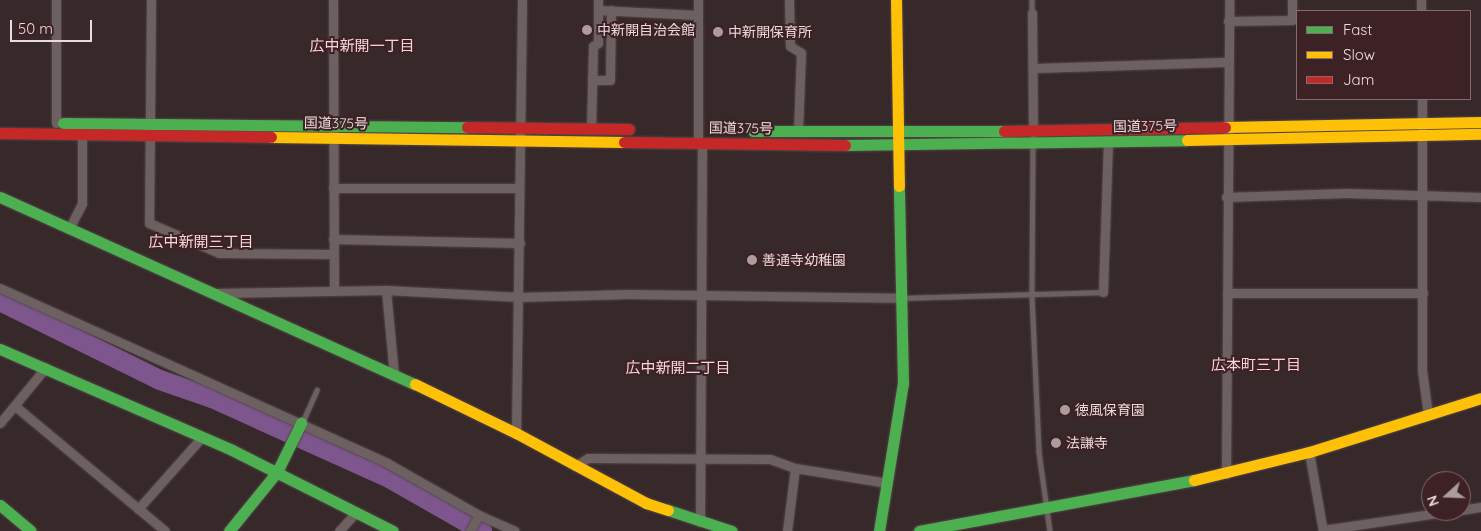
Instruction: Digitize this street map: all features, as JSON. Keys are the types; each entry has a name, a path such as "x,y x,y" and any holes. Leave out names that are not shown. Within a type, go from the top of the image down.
{"main road":[{"path":"879,531 903,383 898,146 896,133 896,0"},
{"name":"国道375号","path":"0,124 152,122 591,129 699,138 898,146 1481,134"},
{"name":"国道375号","path":"0,134 519,141 699,138 798,132 896,133 1481,122"},
{"path":"0,197 394,374 516,433 646,503 732,531"},
{"path":"0,349 46,367 202,437 277,472 393,531"},
{"path":"919,531 1226,474 1309,452 1481,398"},
{"path":"229,531 277,472 296,433"},
{"path":"0,505 31,531"}],"street":[{"path":"56,0 56,123"},
{"path":"151,0 152,137 149,223 219,253 333,254"},
{"path":"332,0 334,291"},
{"path":"516,433 520,297 519,128 522,0"},
{"path":"591,129 593,46 598,43 598,0"},
{"path":"698,0 702,295 700,522"},
{"path":"789,0 790,46 800,53 798,132"},
{"path":"1226,474 1228,293 1225,140 1229,0"},
{"path":"1228,21 1292,20 1292,0"},
{"path":"598,10 698,15"},
{"path":"592,80 610,80 611,10"},
{"path":"1032,13 1033,143"},
{"path":"1033,68 1227,62"},
{"path":"1422,100 1422,370 1428,414"},
{"path":"69,229 82,203 82,135"},
{"path":"1103,292 1108,142"},
{"path":"333,188 519,188"},
{"path":"1226,197 1346,193 1481,197"},
{"path":"333,239 520,243"},
{"path":"0,288 296,433 387,463 474,523 515,531"},
{"path":"211,293 386,290 520,297 702,295 900,298"},
{"path":"386,290 394,374"},
{"path":"1228,293 1422,294"},
{"path":"0,423 46,367"},
{"path":"15,406 165,531"},
{"path":"138,509 202,437"},
{"path":"1309,452 1323,530 1421,515"},
{"path":"575,466 588,458 770,459 795,468 888,483"},
{"path":"787,531 795,468"},
{"path":"340,531 355,513"}],"lane":[{"path":"1032,0 1032,13"},
{"path":"1033,143 1032,296 1039,452 1050,531"},
{"path":"900,298 1032,296 1103,292"},
{"path":"296,433 317,390"}],"waterway":[{"path":"0,301 160,380 212,398 391,479 482,531"}],"traffic: fast":[{"path":"63,123 467,127"},
{"path":"753,131 1004,131"},
{"path":"845,145 1187,140"},
{"path":"879,531 903,383 899,186"},
{"path":"0,197 415,384"},
{"path":"0,349 232,450 393,531"},
{"path":"229,531 277,472 301,423"},
{"path":"919,531 1194,480"},
{"path":"0,505 31,531"},
{"path":"668,510 732,531"}],"traffic: slow":[{"path":"896,0 899,186"},
{"path":"1225,127 1481,122"},
{"path":"1187,140 1481,134"},
{"path":"271,137 624,142"},
{"path":"415,384 516,433 646,503 668,510"},
{"path":"1194,480 1309,452 1481,398"}],"traffic: jam":[{"path":"467,127 629,129"},
{"path":"1004,131 1225,127"},
{"path":"0,133 271,137"},
{"path":"624,142 845,145"}],"place":[{"name":"中新開自治会館","path":"587,30"},
{"name":"中新開保育所","path":"718,32"},
{"name":"善通寺幼稚園","path":"752,260"},
{"name":"徳風保育園","path":"1065,410"},
{"name":"法謙寺","path":"1056,443"}],"district":[{"name":"広中新開一丁目","path":"362,46"},
{"name":"広中新開三丁目","path":"201,242"},
{"name":"広本町三丁目","path":"1256,365"},
{"name":"広中新開二丁目","path":"678,368"}]}
